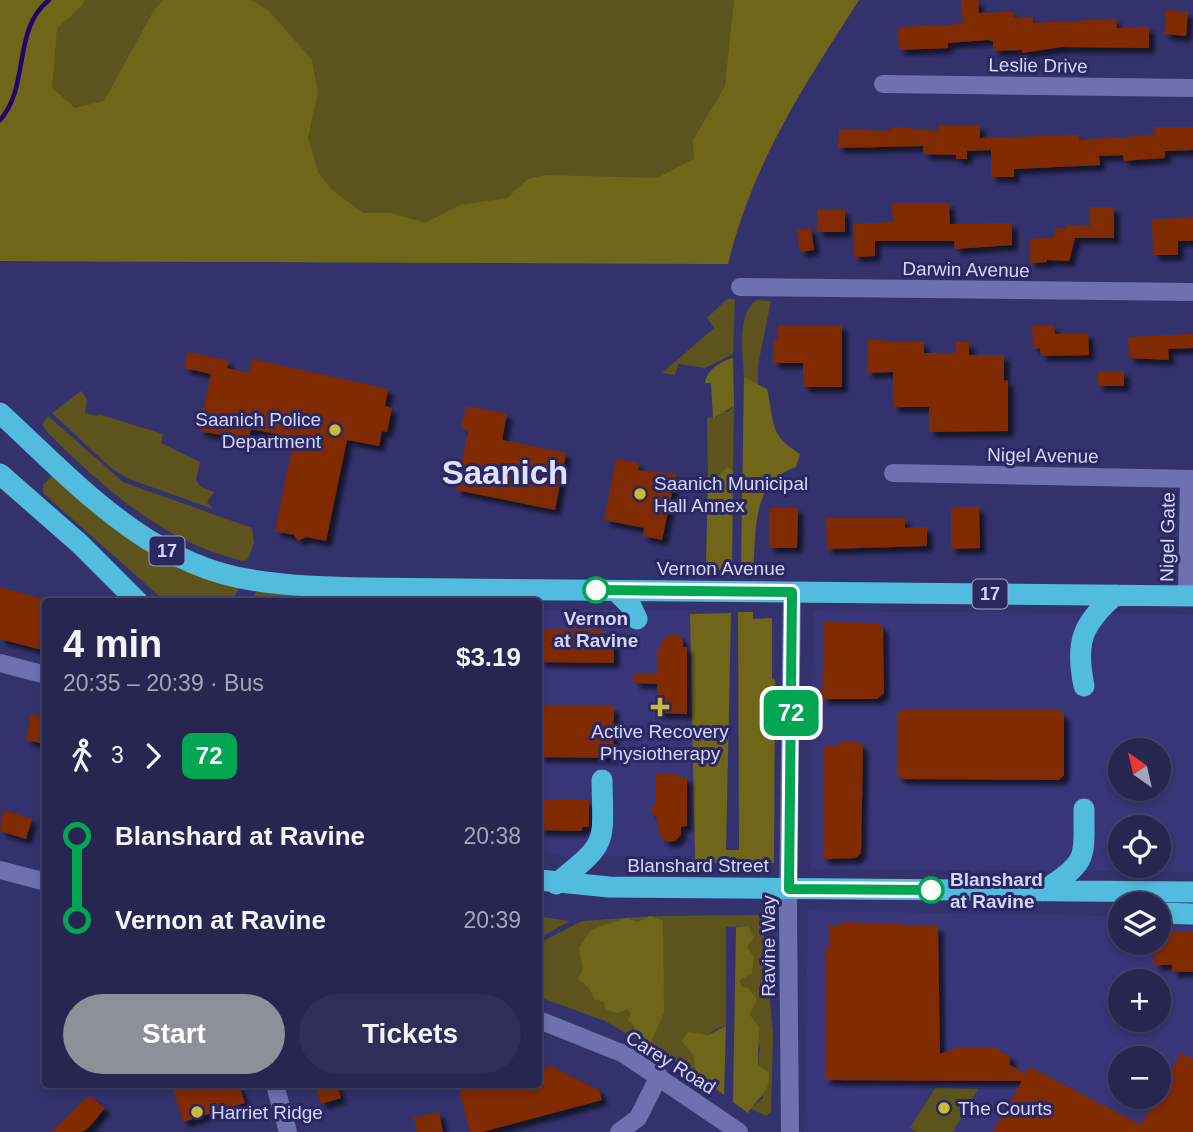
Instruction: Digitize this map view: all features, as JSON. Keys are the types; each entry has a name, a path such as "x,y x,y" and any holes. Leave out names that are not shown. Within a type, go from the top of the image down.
{"highway":[{"name":"Vernon Avenue","path":"0,413 96,501 135,532 194,564 250,580 440,596 616,591 1190,596"},
{"path":"0,474 79,544 134,598"},
{"path":"79,544 128,598"},
{"path":"317,598 349,588"},
{"path":"616,591 631,607 636,619"},
{"path":"1084,686 1081,670 1082,634 1092,615 1115,595"},
{"path":"548,882 593,853 600,844 602,780"},
{"path":"1042,891 1073,871 1084,857 1084,809"},
{"name":"Blanshard Street","path":"548,882 610,887 1193,892"},
{"path":"1086,891 1108,901"},
{"path":"1171,913 1193,914"}],"street":[{"name":"Leslie Drive","path":"883,84 1193,88"},
{"name":"Darwin Avenue","path":"740,287 1193,292"},
{"name":"Nigel Avenue","path":"893,472 1191,479"},
{"name":"Nigel Gate","path":"1190,596 1191,479"},
{"name":"Ravine Way","path":"790,1132 792,592"},
{"path":"0,663 42,675"},
{"path":"0,870 42,881"},
{"name":"Carey Road","path":"542,1021 559,1025 624,1054 738,1132"},
{"path":"619,1132 638,1118 659,1076"},
{"path":"276,1088 288,1132"}],"shaded area":[{"path":"0,0 859,0 799,95 765,159 738,227 728,264 0,261"},
{"path":"0,0 84,0 82,6 57,28 52,88 75,108 104,101 154,10 163,0 251,0 269,11 312,60 318,93 308,137 318,172 331,189 363,213 391,213 425,223 460,205 507,198 528,179 545,175 657,178 694,159 693,140 725,86 734,0 859,0 782,126 751,192 728,264 0,261"},
{"path":"727,299 735,299 733,354 705,368 678,364 675,375 662,373 714,328 707,318"},
{"path":"756,300 771,301 758,365 758,386 744,377 742,347 743,326 750,307"},
{"path":"733,358 734,406 713,418 711,383 705,383 706,378 715,366"},
{"path":"744,377 767,389 777,433 789,447 800,454 796,467 781,474 771,483 764,495 756,522 753,568 741,568"},
{"path":"81,391 87,399 85,413 98,414 163,434 161,443 200,462 196,480 201,487 214,492 207,502 213,509 129,479 111,468 52,413"},
{"path":"734,406 733,470 718,478 708,476 707,418 716,417 721,410 727,412"},
{"path":"48,416 123,482 252,528 254,543 248,559 243,561 187,541 138,511 92,475 49,434 42,425"},
{"path":"727,467 733,470 732,570 694,571 706,565 708,476 718,477"},
{"path":"52,476 146,550 182,570 239,587 234,598 161,598 43,493 43,485"},
{"path":"257,590 300,595 293,598 252,598"},
{"path":"542,610 696,610 694,856 565,857 542,851"},
{"path":"813,611 1193,614 1193,872 1171,872 1171,815 1108,815 1108,871 810,869"},
{"path":"738,612 753,612 753,619 772,618 772,679 775,680 774,863 695,863 690,614 731,613 726,850 739,850"},
{"path":"808,911 1108,916 1108,955 1171,955 1171,916 1193,917 1193,1132 804,1132"},
{"path":"762,915 773,1033 771,1112 766,1116 750,1108 763,1098 758,1065 760,1047 740,979 748,926 726,927 726,1026 711,1032 702,1044 696,1059 695,1074 605,1021 542,998 542,941 582,921 655,916"},
{"path":"650,916 663,921 664,1013 650,1044 632,1035 635,1027 628,1020 631,1013 627,1009 618,1013 606,1010 604,1002 594,999 590,989 578,979 583,969 579,948 590,931 627,918 638,922"},
{"path":"542,917 570,921 542,936"},
{"path":"748,926 754,937 747,947 754,957 752,973 740,980 742,987 748,988 757,999 750,1015 759,1027 758,1065 769,1072 769,1079 766,1090 748,1113 733,1102 736,927"},
{"path":"726,1026 724,1095 695,1074 694,1056 682,1041 688,1032 708,1035"},
{"name":"The Courts","path":"935,1088 978,1089 953,1132 917,1132 910,1128"}],"building":[{"path":"961,0 978,0 979,13 1013,12 1013,18 1033,17 1033,23 1116,19 1117,28 1149,27 1149,48 1062,47 1022,53 1022,50 993,51 993,41 988,40 948,43 948,48 899,50 898,27 963,24"},
{"path":"1166,10 1188,12 1186,36 1164,34"},
{"path":"938,125 980,125 980,138 1079,135 1079,140 1154,135 1154,127 1193,127 1193,150 1165,151 1165,158 1124,161 1123,155 1099,156 1100,165 1014,169 1014,177 991,177 991,150 967,151 967,159 956,159 956,155 923,154 923,146 838,148 839,129 890,131 890,128 896,127 938,131"},
{"path":"892,203 949,203 950,224 1012,223 1012,245 955,249 954,241 875,241 875,256 854,257 853,224 893,222"},
{"path":"1090,207 1114,207 1114,238 1075,238 1069,261 1047,260 1030,263 1029,239 1054,238 1055,228 1066,229 1066,225 1090,226"},
{"path":"817,209 845,210 845,232 817,232"},
{"path":"1193,218 1193,241 1178,241 1178,255 1153,255 1152,219"},
{"path":"811,228 814,250 800,252 797,230"},
{"path":"778,325 842,325 842,387 803,387 803,363 773,363 773,340 778,340"},
{"path":"1054,325 1055,334 1088,333 1089,355 1041,356 1040,348 1033,349 1032,326"},
{"path":"1193,334 1193,348 1168,349 1169,360 1129,358 1128,337"},
{"path":"867,340 924,342 924,353 956,353 956,342 969,342 969,355 1004,355 1004,381 1008,380 1008,431 929,432 929,407 893,407 893,372 867,373"},
{"path":"188,352 229,361 227,368 249,373 252,359 388,389 385,406 392,408 387,432 382,431 379,446 347,440 326,541 306,537 298,541 294,535 275,531 294,438 251,429 249,437 238,435 237,438 199,431 211,374 184,368"},
{"path":"1098,371 1124,371 1124,386 1098,386"},
{"path":"467,406 507,414 502,440 566,453 555,510 456,490 468,432 461,427"},
{"name":"Saanich Municipal Hall Annex","path":"616,459 639,463 638,470 676,474 662,540 643,536 644,528 604,520"},
{"path":"951,507 979,507 980,548 951,549"},
{"path":"769,508 798,508 797,548 769,548"},
{"path":"826,518 905,518 905,528 927,527 927,546 827,549"},
{"path":"0,587 42,599 42,650 0,639"},
{"path":"824,622 878,623 883,628 884,693 877,699 822,699"},
{"path":"542,630 604,630 604,635 610,635 610,640 614,640 614,663 542,662"},
{"path":"677,634 683,641 683,647 687,647 687,714 657,713 657,684 634,683 634,673 657,673 658,647 662,647 662,641 669,635"},
{"path":"542,705 614,706 613,758 542,757"},
{"path":"903,709 1059,710 1064,715 1064,775 1059,780 901,779 897,774 898,713"},
{"path":"31,714 42,716 42,743 26,740"},
{"path":"839,741 857,741 863,747 861,853 856,858 823,859 824,749 827,745 839,745"},
{"path":"656,773 678,773 678,777 687,777 687,826 681,827 681,835 675,841 666,842 660,835 656,816 649,810 656,805"},
{"path":"542,800 589,800 589,827 582,827 582,831 542,830"},
{"path":"3,810 32,819 26,839 0,831"},
{"path":"842,922 938,926 940,1054 960,1047 994,1047 1010,1057 1010,1065 1025,1074 1030,1067 1141,1125 1150,1109 1171,1109 1171,1071 1181,1053 1193,1059 1193,1132 993,1132 1022,1081 825,1080 826,948 830,948 830,925 842,925"},
{"path":"1171,931 1193,931 1193,972 1172,972 1172,965 1154,965 1154,955 1171,955"},
{"path":"551,1066 599,1090 602,1100 482,1132 470,1132 459,1090 542,1088 542,1068"},
{"name":"Harriet Ridge","path":"173,1088 240,1088 245,1103 183,1122"},
{"path":"316,1088 338,1088 341,1098 321,1104"},
{"path":"89,1096 105,1108 91,1125 83,1132 51,1132"},
{"path":"439,1112 443,1132 417,1132 414,1118"}],"waterway":[{"path":"0,120 15,91 30,26 49,0"}],"bus line":[{"name":"72","path":"596,590 792,592 789,889 931,890"}],"place":[{"name":"Saanich Police Department","path":"335,430"},
{"name":"Saanich Municipal Hall Annex","path":"640,494"},
{"name":"Vernon at Ravine","path":"596,590"},
{"name":"Active Recovery Physiotherapy","path":"660,707"},
{"name":"Blanshard at Ravine","path":"931,890"},
{"name":"The Courts","path":"944,1108"},
{"name":"Harriet Ridge","path":"197,1112"}],"district":[{"name":"Saanich","path":"505,472"}]}
